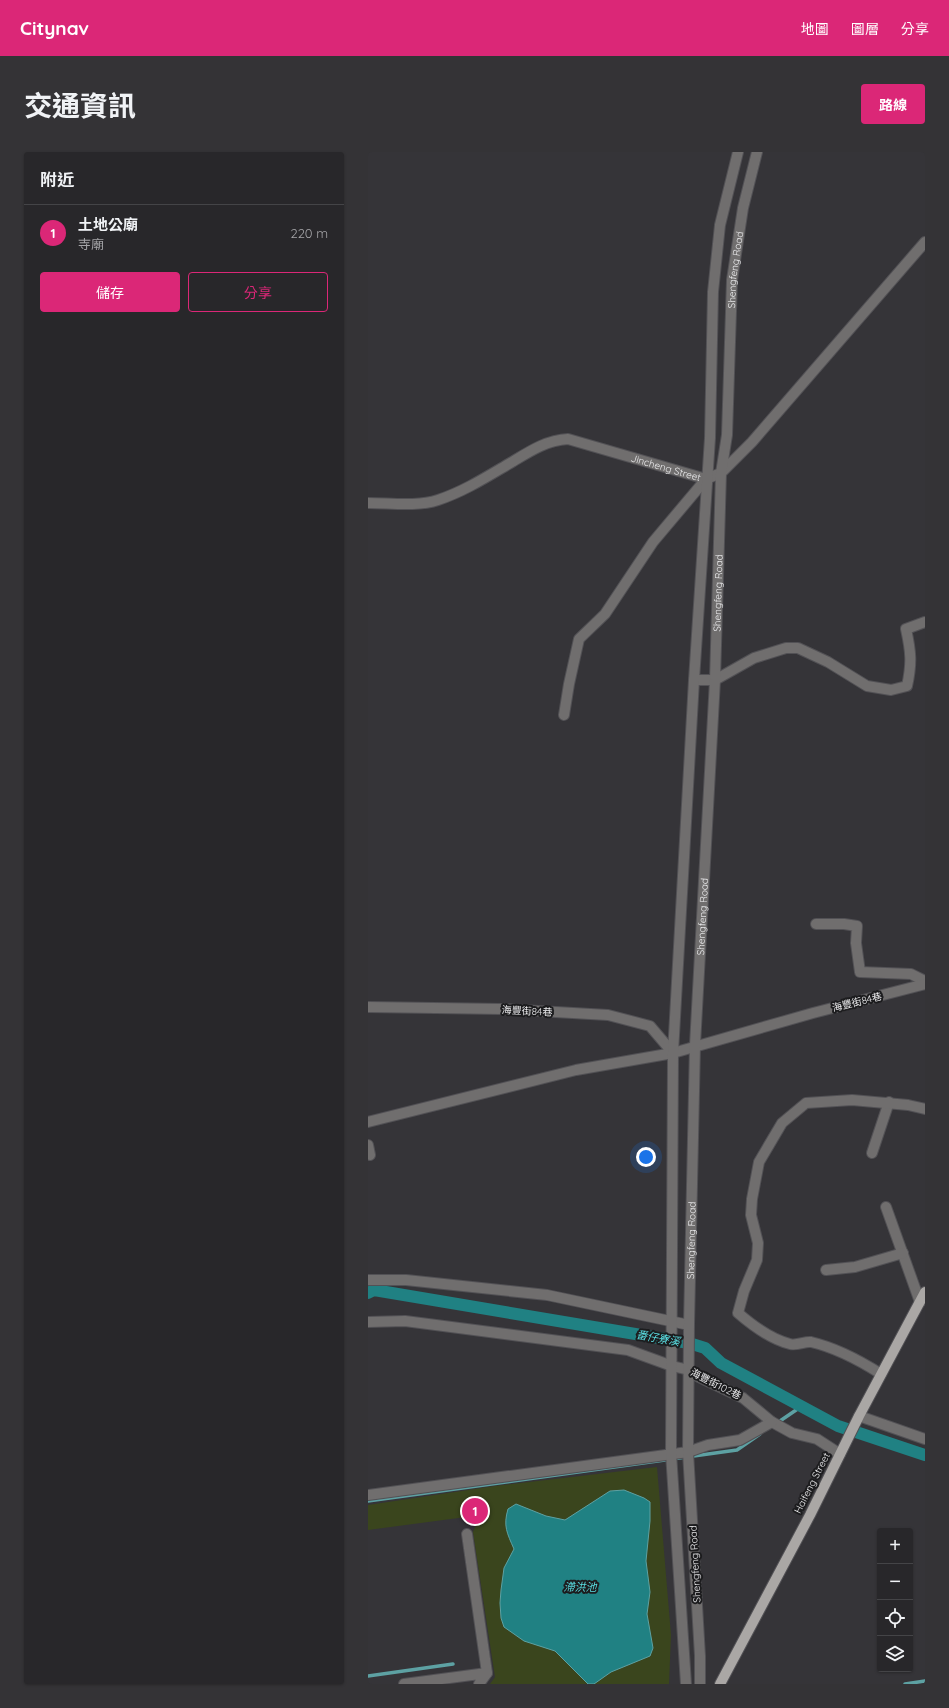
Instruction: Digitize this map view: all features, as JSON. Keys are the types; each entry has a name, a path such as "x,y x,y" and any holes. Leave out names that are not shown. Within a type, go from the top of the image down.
{"main road":[{"name":"Haifeng Street","path":"720,1684 810,1515 859,1416 925,1292"}],"street":[{"name":"Shengfeng Road","path":"686,1684 671,1453 673,1053 706,478 710,438 713,292 720,225 738,152"},
{"name":"Shengfeng Road","path":"700,1684 700,1656 688,1452 695,1045 715,680 721,474 727,435 732,280 743,208 757,152"},
{"path":"721,474 752,442 925,242"},
{"name":"Jincheng Street","path":"368,503 415,504 436,500 473,485 540,446 557,439 568,439 706,478 721,474"},
{"path":"564,715 579,639 605,614 653,542 706,478"},
{"path":"694,680 715,680 754,658 786,648 798,648 828,662 868,686 891,690 907,686 911,667 910,647 906,629 925,622"},
{"path":"816,924 844,924 857,926 856,943 860,972 911,974 925,981"},
{"name":"海豐街84巷","path":"368,1122 576,1070 673,1053 695,1045 925,984"},
{"name":"海豐街84巷","path":"368,1007 502,1009 608,1015 650,1026 673,1053"},
{"path":"881,1374 853,1356 810,1342 792,1344 772,1337 753,1326 738,1313 744,1292 757,1260 758,1243 751,1215 752,1199 759,1162 782,1123 806,1104 852,1100 889,1102 925,1109"},
{"path":"872,1153 889,1102"},
{"path":"886,1207 920,1302"},
{"path":"826,1270 854,1267 903,1253"},
{"path":"368,1280 406,1280 547,1295 689,1325"},
{"name":"海豐街102巷","path":"368,1322 405,1322 628,1350 672,1366 689,1370 697,1376 743,1398 772,1422 792,1433 817,1439 842,1450"},
{"path":"859,1416 925,1439"},
{"path":"368,1496 671,1453 688,1452 708,1445 740,1440 772,1422"},
{"path":"467,1534 487,1673 479,1684"},
{"path":"404,1684 487,1673"}],"green space":[{"path":"657,1467 671,1635 669,1684 490,1684 495,1677 473,1532 484,1504 474,1500 466,1517 368,1530 368,1505 495,1486"}],"water":[{"name":"滯洪池","path":"624,1490 650,1502 650,1521 646,1561 650,1592 647,1614 653,1648 650,1656 611,1672 594,1684 588,1684 555,1651 524,1641 504,1627 501,1618 501,1590 504,1568 514,1549 506,1529 508,1509 516,1504 546,1516 565,1520 610,1491"}],"building":[{"path":"474,1500 484,1504 477,1521 466,1517"}],"waterway":[{"name":"番仔寮溪","path":"368,1293 374,1290 689,1343 705,1348 721,1363 838,1426 925,1455"},
{"path":"777,1423 802,1406"},
{"path":"368,1501 737,1450 760,1434"},
{"path":"368,1676 453,1664"},
{"path":"905,1684 925,1681"}],"place":[{"name":"土地公廟","path":"475,1511"}]}
